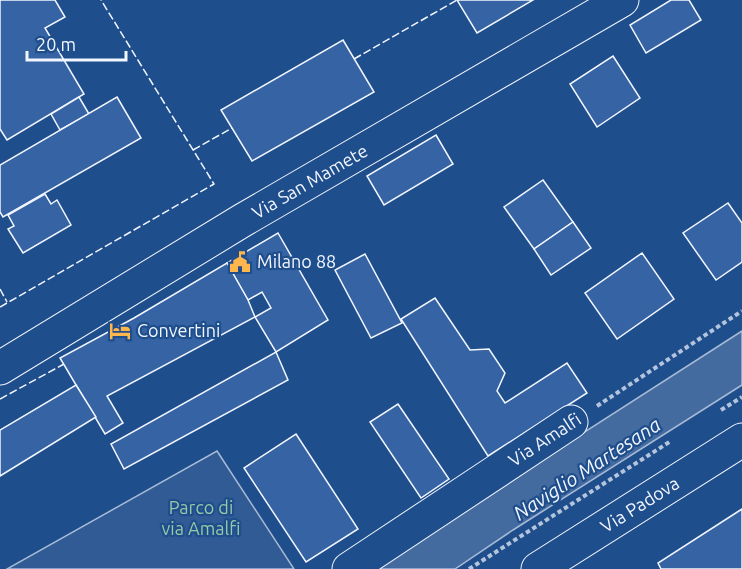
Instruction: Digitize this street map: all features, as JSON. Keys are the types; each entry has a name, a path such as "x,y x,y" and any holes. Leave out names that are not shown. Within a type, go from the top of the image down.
{"street":[{"name":"Via San Mamete","path":"0,368 234,226 622,0"},
{"name":"Via Amalfi","path":"349,569 572,422"},
{"name":"Via Padova","path":"538,569 742,440"}],"path":[{"name":"Via Amalfi","path":"572,422 742,311"},
{"path":"717,413 742,397"},
{"path":"469,569 672,441"}],"shaded area":[{"name":"Parco di via Amalfi","path":"217,451 294,569 7,569"}],"water":[{"name":"Naviglio Martesana","path":"742,331 742,385 455,569 371,569"}],"building":[{"path":"0,0 55,0 65,17 45,28 84,94 7,140 0,129"},
{"path":"457,0 533,0 477,33"},
{"path":"671,0 689,0 701,20 646,53 630,25"},
{"path":"343,40 374,92 252,161 221,110"},
{"path":"613,56 640,98 597,127 570,84"},
{"path":"79,97 89,114 60,130 51,114"},
{"path":"117,97 141,138 3,217 0,212 0,165"},
{"path":"436,135 453,164 384,205 367,176"},
{"path":"543,180 573,222 534,249 504,207"},
{"path":"45,194 51,204 57,200 71,225 23,253 8,229 14,226 8,215"},
{"path":"728,203 742,223 742,262 716,280 683,233"},
{"path":"573,222 591,248 551,275 534,249"},
{"path":"278,233 328,320 276,352 255,317 271,308 262,292 248,300 227,263"},
{"path":"642,253 674,299 617,339 585,293"},
{"path":"365,254 402,323 371,338 335,270"},
{"path":"227,263 255,317 107,396 123,423 105,434 60,358 134,318"},
{"path":"435,298 470,350 489,349 505,373 497,391 505,403 567,363 587,393 488,456 401,319"},
{"path":"276,352 288,380 124,469 111,444"},
{"path":"76,385 96,417 0,476 0,430"},
{"path":"398,404 449,479 421,498 370,422"},
{"path":"296,434 358,529 306,562 244,468"},
{"path":"742,509 742,569 661,569 658,563"}],"fence":[{"path":"0,307 214,184 101,0"},
{"path":"354,59 457,0"},
{"path":"193,150 232,128"},
{"path":"0,289 7,302"},
{"path":"0,399 64,364"}],"place":[{"name":"Milano 88","path":"240,262"},
{"name":"Convertini","path":"120,331"}]}
